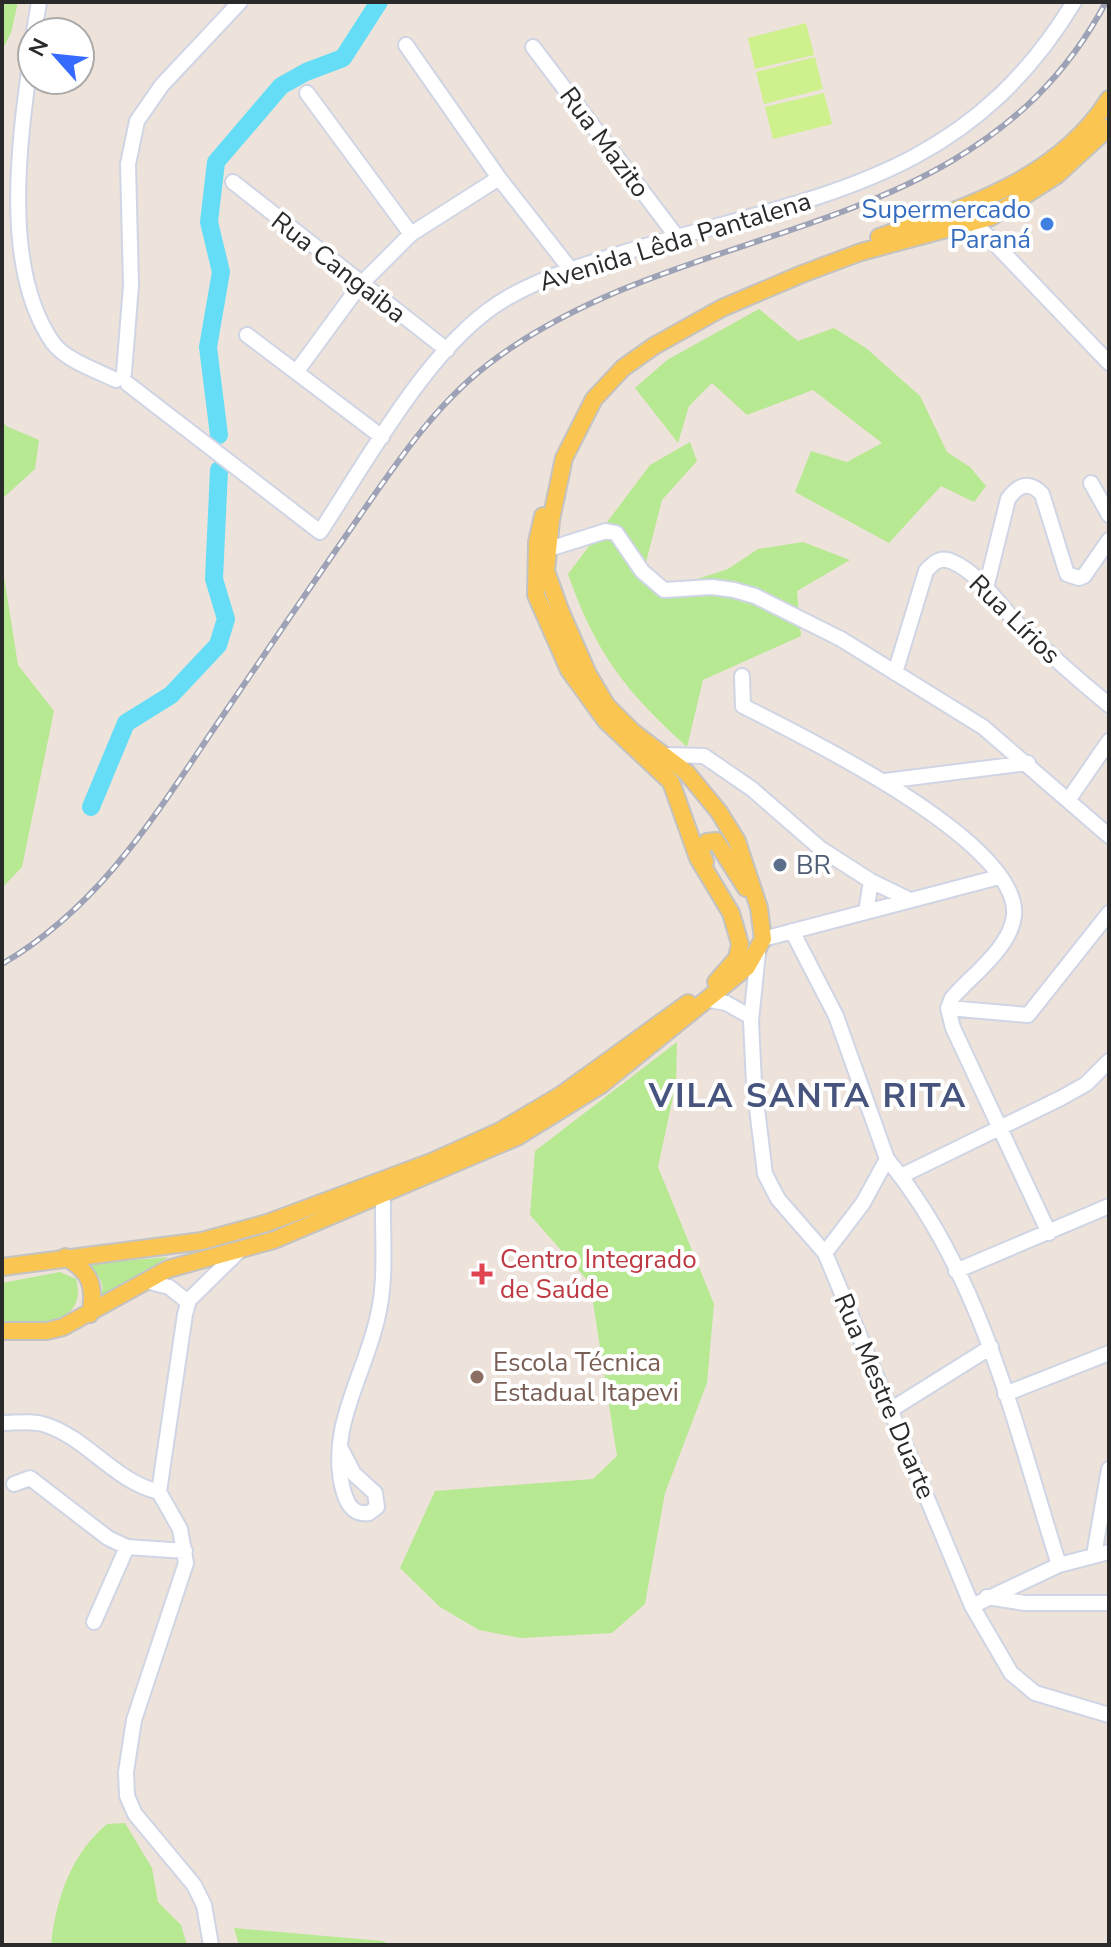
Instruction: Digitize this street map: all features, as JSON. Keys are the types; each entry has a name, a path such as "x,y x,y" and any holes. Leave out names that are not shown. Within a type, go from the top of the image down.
{"main road":[{"path":"2,1267 63,1256 173,1246 267,1223 431,1162 500,1131 591,1075 732,967 740,944 731,913 698,858 671,782 606,721 569,670 536,595 537,542 568,424 589,389 621,357 655,334 758,280 1003,191 1026,178 1078,137 1109,99"},
{"path":"2,1331 47,1331 90,1314 146,1281 199,1258 239,1251 274,1240 485,1154 555,1116 601,1085 737,977 761,944 755,898 737,841 695,781 633,732 607,706 588,674 546,571 551,520 564,458 594,399 623,368 654,346 722,308 775,284 861,252 975,223 1057,175 1109,127"},
{"path":"717,891 700,853 710,841 722,847 740,880 755,898"},
{"path":"63,1256 87,1273 93,1288 90,1314"}],"street":[{"path":"27,96 16,200 25,282 52,342 63,353 123,379 131,285 128,164 137,121 162,85 240,2"},
{"name":"Avenida Lêda Pantalena","path":"123,379 320,532 382,437 447,350 475,321 505,298 571,270 858,184 922,155 970,122 1012,84 1047,46 1074,2"},
{"path":"406,45 499,178 571,270"},
{"name":"Rua Mazito","path":"533,47 677,237"},
{"path":"307,93 411,234"},
{"path":"297,371 360,285 411,234 499,178"},
{"name":"Rua Cangaiba","path":"233,182 360,285 447,350"},
{"path":"975,223 1109,363"},
{"path":"247,335 382,437"},
{"path":"1091,483 1109,515"},
{"path":"986,588 1008,499 1015,488 1026,485 1042,494 1067,574 1079,578 1084,576 1109,540"},
{"path":"549,549 606,531 616,533 642,571 664,590 712,587 755,596 841,639 983,727 1109,836"},
{"name":"Rua Lírios","path":"895,673 926,571 935,562 944,559 955,562 986,588 1026,631 1109,705"},
{"path":"742,676 743,706 885,781 968,845 999,877 1013,903 1013,920 1006,938 952,998 948,1008 953,1028 1049,1233"},
{"path":"1069,799 1109,741"},
{"path":"665,755 704,756 752,789 821,849 871,881 910,900"},
{"path":"885,781 1028,763"},
{"path":"761,944 792,931 999,877"},
{"path":"866,912 871,881"},
{"path":"948,1008 1028,1015 1109,913"},
{"path":"792,931 836,1016 887,1159 901,1176 956,1271 991,1347 1059,1565"},
{"name":"Rua Mestre Duarte","path":"761,944 751,1017 754,1084 765,1174 778,1199 825,1253 972,1606 1021,1684 1054,1700 1109,1715"},
{"path":"710,1000 726,1003 751,1017"},
{"path":"901,1176 1086,1084 1109,1061"},
{"path":"825,1253 863,1203 887,1159"},
{"path":"341,1449 349,1399 379,1314 383,1193"},
{"path":"956,1271 1109,1206"},
{"path":"211,1945 209,1923 194,1885 135,1814 127,1796 126,1772 134,1720 183,1580 185,1551 180,1529 159,1492 188,1302 239,1251"},
{"path":"146,1281 169,1287 188,1302"},
{"path":"892,1409 991,1347"},
{"path":"1005,1394 1109,1353"},
{"path":"2,1423 44,1424 61,1432 127,1480 159,1492"},
{"path":"972,1606 1059,1565 1101,1553 1109,1469"},
{"path":"14,1484 30,1478 88,1525 127,1547 185,1551"},
{"path":"94,1622 127,1547"},
{"path":"987,1597 1025,1603 1109,1603"}],"green space":[{"path":"2,2 18,2 11,33 2,50"},
{"path":"806,23 814,55 755,69 748,38"},
{"path":"815,57 823,89 764,104 756,72"},
{"path":"824,93 832,124 773,139 765,107"},
{"path":"759,309 798,341 834,328 866,348 920,396 947,452 970,467 986,486 974,502 941,486 889,543 795,492 811,451 847,462 882,443 813,390 747,415 712,383 689,406 678,443 635,388 667,360"},
{"path":"2,420 6,426 39,440 35,469 2,499"},
{"path":"690,442 697,461 662,500 644,570 673,587 728,569 758,549 803,542 850,560 797,591 801,636 703,680 687,747 646,708 601,649 568,574 650,465"},
{"path":"2,564 18,665 54,711 22,867 2,888"},
{"path":"677,1042 676,1083 658,1167 714,1304 707,1383 665,1493 645,1604 612,1633 521,1638 479,1630 440,1607 400,1568 435,1491 593,1479 617,1456 590,1283 530,1215 535,1151"},
{"path":"168,1257 100,1299 102,1284 88,1264"},
{"path":"60,1272 76,1279 78,1295 74,1306 66,1314 56,1320 42,1322 2,1321 2,1283"},
{"path":"125,1823 152,1868 158,1902 181,1925 187,1945 51,1945 61,1894 75,1863 94,1836 107,1824"},
{"path":"234,1928 382,1941 392,1945 239,1945"}],"waterway":[{"path":"219,435 208,347 221,272 209,222 216,162 281,86 306,72 343,58 379,2"},
{"path":"91,807 126,723 171,695 218,645 226,619 214,579 219,470"}],"railway":[{"path":"2,964 36,942 67,916 121,859 168,796 389,473 439,410 477,373 498,357 576,311 658,275 828,217 909,183 984,140 1051,81 1106,2"}],"place":[{"name":"Supermercado Paraná","path":"1047,224"},
{"name":"BR","path":"780,865"},
{"name":"Centro Integrado de Saúde","path":"482,1274"},
{"name":"Escola Técnica Estadual Itapevi","path":"477,1377"}],"district":[{"name":"VILA SANTA RITA","path":"808,1095"}]}
